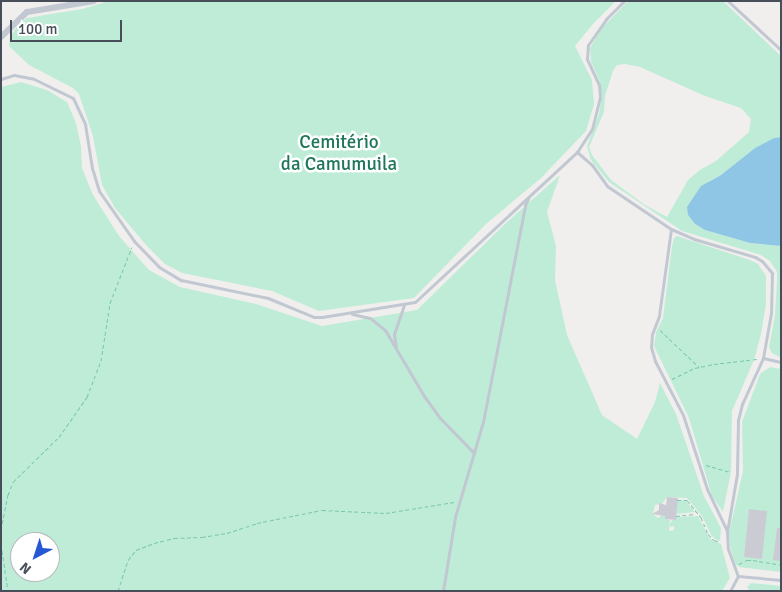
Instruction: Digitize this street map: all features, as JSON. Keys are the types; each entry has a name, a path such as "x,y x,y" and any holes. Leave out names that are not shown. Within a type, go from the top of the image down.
{"street":[{"path":"33,1 36,10"},
{"path":"1,37 27,12 94,1"}],"lane":[{"path":"1,79 14,75 34,78 73,98 85,124 92,168 98,191 134,241 159,268 182,280 268,298 314,317 349,313 404,305 415,302 424,296 498,223 577,152 592,129 600,98 599,85 588,59 588,44 606,19 624,1"},
{"path":"728,1 781,50"},
{"path":"577,152 592,165 607,186 671,229 694,239 755,257 768,266 772,273 771,313 763,358 742,404 738,420 737,474 727,532 728,549 738,576 730,591"},
{"path":"443,591 459,500 474,453 497,350 525,205 531,194"},
{"path":"671,229 659,316 655,326 652,347 655,361 683,414 707,489 727,532"},
{"path":"396,348 394,334 404,305"},
{"path":"349,313 370,318 384,330 424,396 440,418 474,453"},
{"path":"763,358 781,362"},
{"path":"738,576 781,580"}],"path":[{"path":"1,530 8,495 13,482 59,437 87,397 101,361 110,303 134,241"},
{"path":"655,326 700,367"},
{"path":"666,381 700,367 763,358"},
{"path":"700,463 737,474"},
{"path":"118,591 128,560 136,550 154,543 174,538 202,537 228,533 257,523 322,510 386,513 459,500"},
{"path":"678,500 687,500 708,534 714,540 720,542"},
{"path":"676,516 697,514"},
{"path":"1,544 8,591"},
{"path":"736,562 739,564 747,559 781,565"}],"green space":[{"name":"Cemitério da Camumuila","path":"109,1 616,1 593,24 575,46 592,80 594,104 586,131 541,178 486,224 414,298 319,311 272,291 182,273 165,264 146,245 115,208 102,185 93,136 79,94 73,88 29,65 9,46 10,37 18,25 27,18 82,9"},
{"path":"628,1 723,1 781,56 781,137 774,138 755,148 721,175 709,181 688,215 695,224 705,230 750,243 781,246 781,358 772,353 769,347 775,315 777,280 777,272 770,261 761,255 682,231 609,182 591,160 587,146 599,114 601,100 600,82 591,62 590,48 601,29","holes":["625,64 640,67 705,96 741,108 751,119 749,132 716,161 700,170 688,180 667,217 645,205 611,180 592,155 589,147 604,112 605,96 613,71 617,65"]},
{"path":"21,82 47,90 67,102 76,123 81,146 82,168 93,195 119,236 149,270 180,287 256,304 322,326 417,310 506,223 560,175 547,212 556,246 555,280 567,335 602,415 637,439 655,402 660,383 676,414 704,496 721,528 720,540 718,541 711,535 702,516 687,498 667,497 662,504 655,505 653,514 658,518 666,512 665,519 670,520 669,531 674,530 674,526 670,527 670,524 672,520 676,520 676,517 698,516 710,539 721,544 730,578 722,591 1,591 1,87"},
{"path":"677,236 750,260 758,264 766,276 766,304 761,334 754,360 732,411 731,472 723,512 712,496 689,418 654,346 656,332 663,318 672,246 674,238"},
{"path":"770,367 781,369 781,572 739,567 735,564 729,533 743,471 742,422 760,374"},
{"path":"683,500 695,512 676,514 677,501"},
{"path":"751,583 781,586 781,591 750,591 747,587"}],"water":[{"path":"781,137 781,246 750,243 705,230 695,224 688,215 687,207 701,186 721,175 755,148 774,138"}],"building":[{"path":"667,497 678,498 676,520 665,519 665,516 652,514 659,510 659,503 666,505"},
{"path":"749,509 767,511 762,559 744,557"},
{"path":"777,528 781,528 781,561 773,560"}]}
